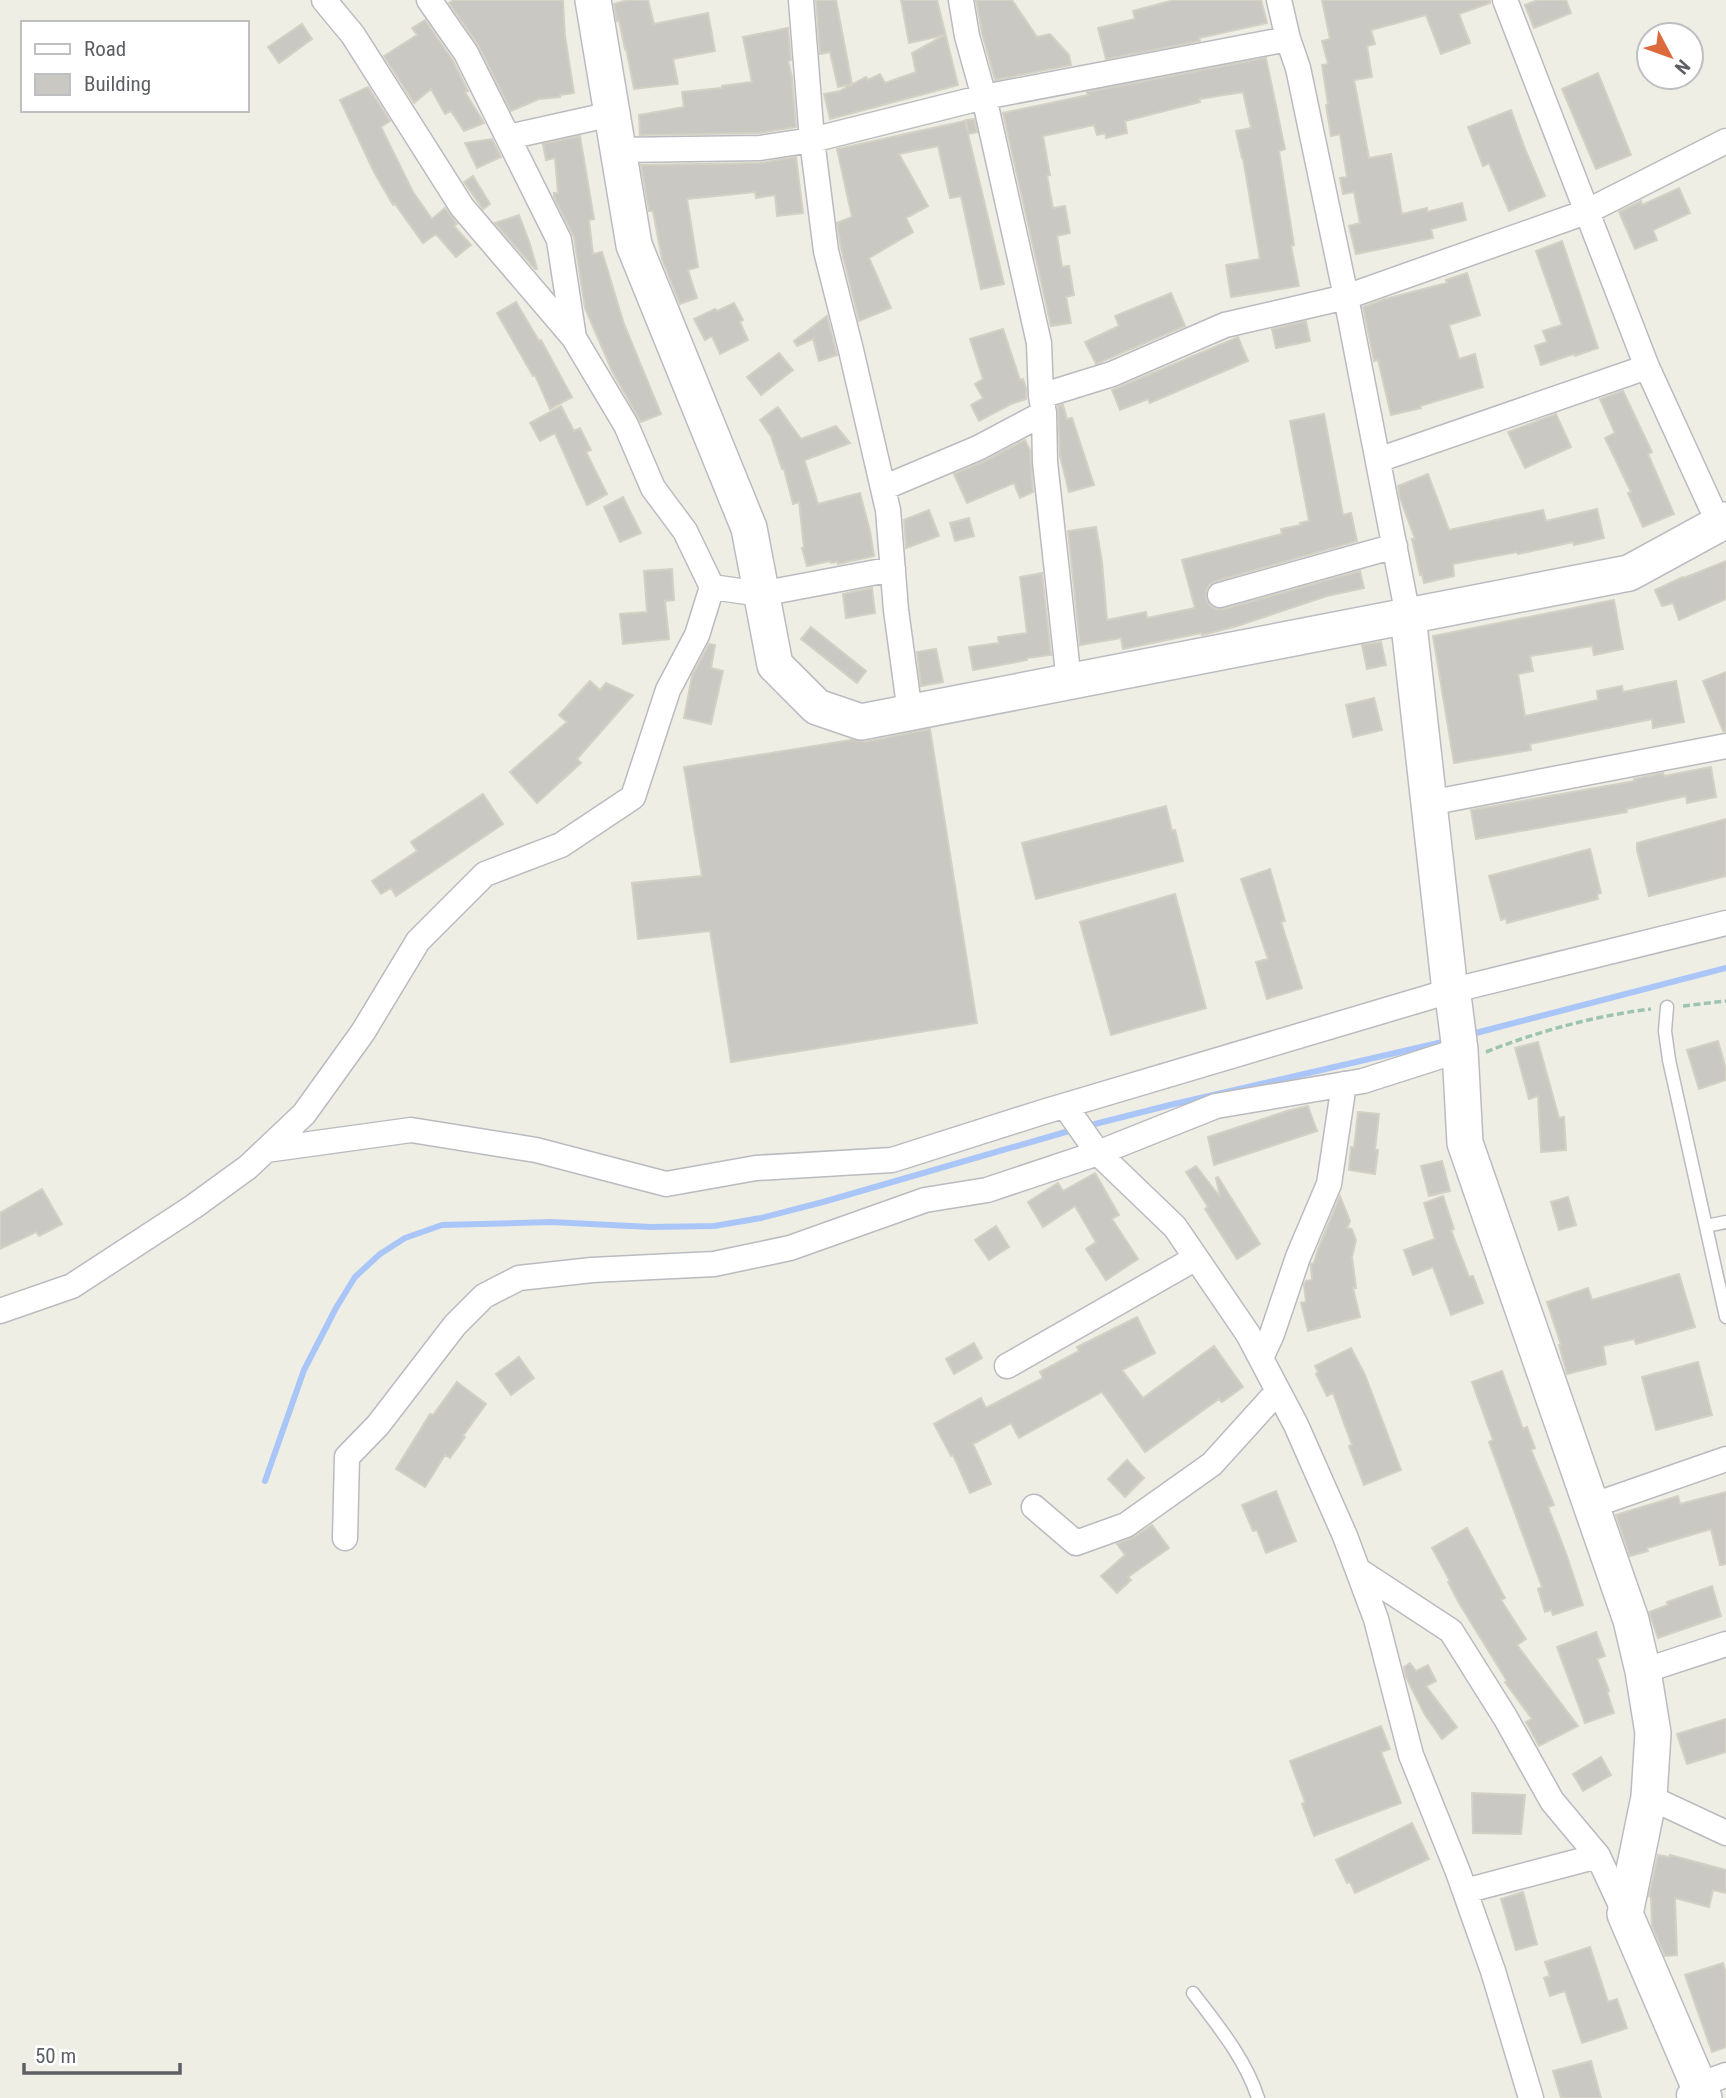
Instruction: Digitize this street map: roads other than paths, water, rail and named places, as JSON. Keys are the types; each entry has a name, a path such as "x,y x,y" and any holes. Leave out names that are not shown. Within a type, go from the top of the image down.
{"street":[{"path":"0,1311 72,1286 193,1207 248,1167 304,1114 363,1032 418,942 485,874 561,845 633,797 668,690 697,635 712,587 685,531 653,488 626,425 574,338 461,207 353,35 324,0"},
{"path":"429,0 466,54 559,240 574,338"},
{"path":"593,0 634,245 749,528 775,665 817,707 861,722 1629,573 1722,522 1647,367 1505,0"},
{"path":"801,0 812,140 826,251 888,510 896,610 910,713"},
{"path":"961,0 967,36 984,97 1039,343 1045,462 1069,682"},
{"path":"1279,0 1298,68 1346,297 1408,616 1460,1056 1465,1143 1631,1620 1643,1671 1653,1733 1649,1797 1625,1914"},
{"path":"618,150 760,148 812,140 984,97 1288,40"},
{"path":"508,137 612,114"},
{"path":"883,488 978,448 1043,405 1226,325 1346,297 1586,212 1726,141"},
{"path":"1378,460 1647,367"},
{"path":"1220,595 1395,546"},
{"path":"712,587 761,594 892,569"},
{"path":"1429,803 1726,746"},
{"path":"266,1150 411,1130 536,1150 666,1184 756,1167 892,1160 1070,1112 1452,997 1726,923"},
{"path":"345,1538 347,1457 378,1425 455,1325 484,1296 519,1278 592,1270 715,1264 778,1251 925,1200 988,1190 1216,1106 1363,1081 1460,1056"},
{"path":"1261,1358 1298,1257 1329,1184 1344,1084"},
{"path":"1070,1112 1095,1149 1175,1227 1248,1334 1278,1391 1334,1512 1376,1619 1410,1755 1465,1891 1493,1970 1531,2098"},
{"path":"1007,1366 1196,1258"},
{"path":"1034,1507 1076,1543 1126,1525 1212,1464 1278,1391"},
{"path":"1591,1506 1726,1460"},
{"path":"1358,1570 1451,1631 1505,1717 1552,1801 1598,1856 1703,2089"},
{"path":"1643,1671 1726,1644"},
{"path":"1649,1797 1726,1833"},
{"path":"1465,1891 1598,1856"}],"lane":[{"path":"1667,1007 1665,1031 1669,1059 1726,1317"},
{"path":"1706,1226 1726,1222"},
{"path":"1193,1993 1238,2054 1254,2084 1258,2098"}],"waterway":[{"path":"1468,1035 1726,968"},
{"path":"1087,1126 1447,1041"},
{"path":"265,1481 304,1370 336,1308 355,1277 380,1254 405,1238 442,1225 551,1222 651,1227 714,1226 761,1218 823,1202 1076,1129"}]}
